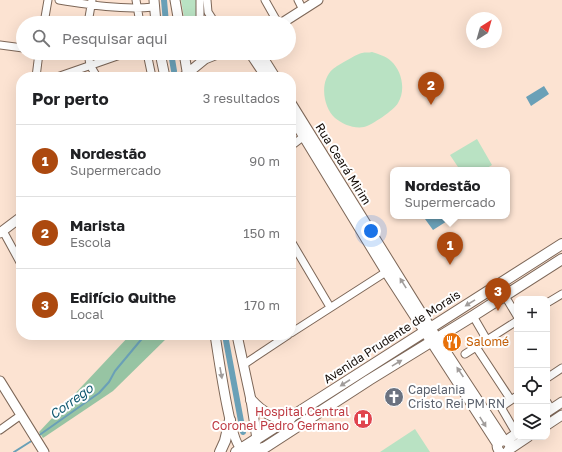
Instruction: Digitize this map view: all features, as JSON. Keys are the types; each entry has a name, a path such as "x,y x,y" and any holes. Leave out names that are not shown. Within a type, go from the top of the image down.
{"main road":[{"name":"Avenida Prudente de Morais","path":"246,451 257,439 562,244"},
{"name":"Avenida Prudente de Morais","path":"246,451 267,446 562,259"},
{"path":"527,267 534,277"},
{"path":"369,380 368,376 370,372 389,354"},
{"path":"251,400 269,415 279,418 290,418"},
{"path":"220,452 225,441 230,420"}],"street":[{"path":"45,16 48,0"},
{"path":"59,0 92,2 137,9 154,3 155,16"},
{"path":"136,0 138,16"},
{"path":"175,0 178,16"},
{"path":"200,0 200,16"},
{"path":"207,0 208,12 211,16"},
{"path":"265,0 274,16"},
{"path":"298,0 303,10"},
{"path":"293,16 318,0"},
{"path":"89,16 92,2"},
{"path":"0,45 16,47"},
{"path":"37,72 38,60"},
{"path":"89,60 94,72"},
{"path":"71,72 105,60"},
{"path":"148,60 151,72"},
{"path":"161,60 164,72"},
{"path":"185,60 186,72"},
{"path":"190,72 203,60"},
{"path":"255,60 263,72"},
{"path":"264,60 272,72"},
{"name":"Rua Ceará Mirim","path":"296,114 306,135 386,272 428,330"},
{"name":"Rua Ceará Mirim","path":"296,122 306,135 434,340 505,448"},
{"path":"296,142 306,135"},
{"path":"16,221 1,232 16,256"},
{"path":"296,249 330,307"},
{"path":"296,330 386,272"},
{"path":"550,301 562,294"},
{"path":"505,296 514,311"},
{"path":"473,316 487,340"},
{"path":"465,354 514,323"},
{"path":"215,340 230,420 236,442 246,451"},
{"path":"238,340 251,400 257,439"},
{"path":"243,365 280,340"},
{"path":"476,347 514,398 504,405 502,409 514,428"},
{"path":"550,376 562,368"},
{"path":"0,381 44,452"},
{"path":"550,406 562,402"},
{"path":"0,430 21,415"},
{"path":"550,423 562,416"},
{"path":"505,448 514,437"},
{"path":"505,448 522,440"}],"green space":[{"path":"181,0 197,0 196,16 184,16"},
{"path":"372,52 382,55 395,65 402,81 402,92 396,106 382,117 364,127 348,126 335,118 325,101 324,87 326,80 333,69 343,62 360,54"},
{"path":"477,139 492,165 489,167 458,167 450,155"},
{"path":"125,340 165,340 113,391 43,438 39,432"},
{"path":"415,429 430,452 380,452"}],"water":[{"path":"544,86 549,94 531,106 526,97"},
{"path":"425,219 450,219 433,230"}],"waterway":[{"path":"164,0 165,16"},
{"path":"172,60 174,71"},
{"name":"Corrego","path":"38,436 99,393 141,340"},
{"path":"226,340 243,432"},
{"name":"Corrego","path":"14,452 33,440"}],"place":[{"name":"Marista","path":"431,105"},
{"name":"Nordestão","path":"450,265"},
{"name":"Edifício Quithe","path":"498,311"},
{"name":"Salomé","path":"452,342"},
{"name":"Capelania Cristo Rei PM RN","path":"394,397"},
{"name":"Hospital Central Coronel Pedro Germano","path":"363,419"}]}
